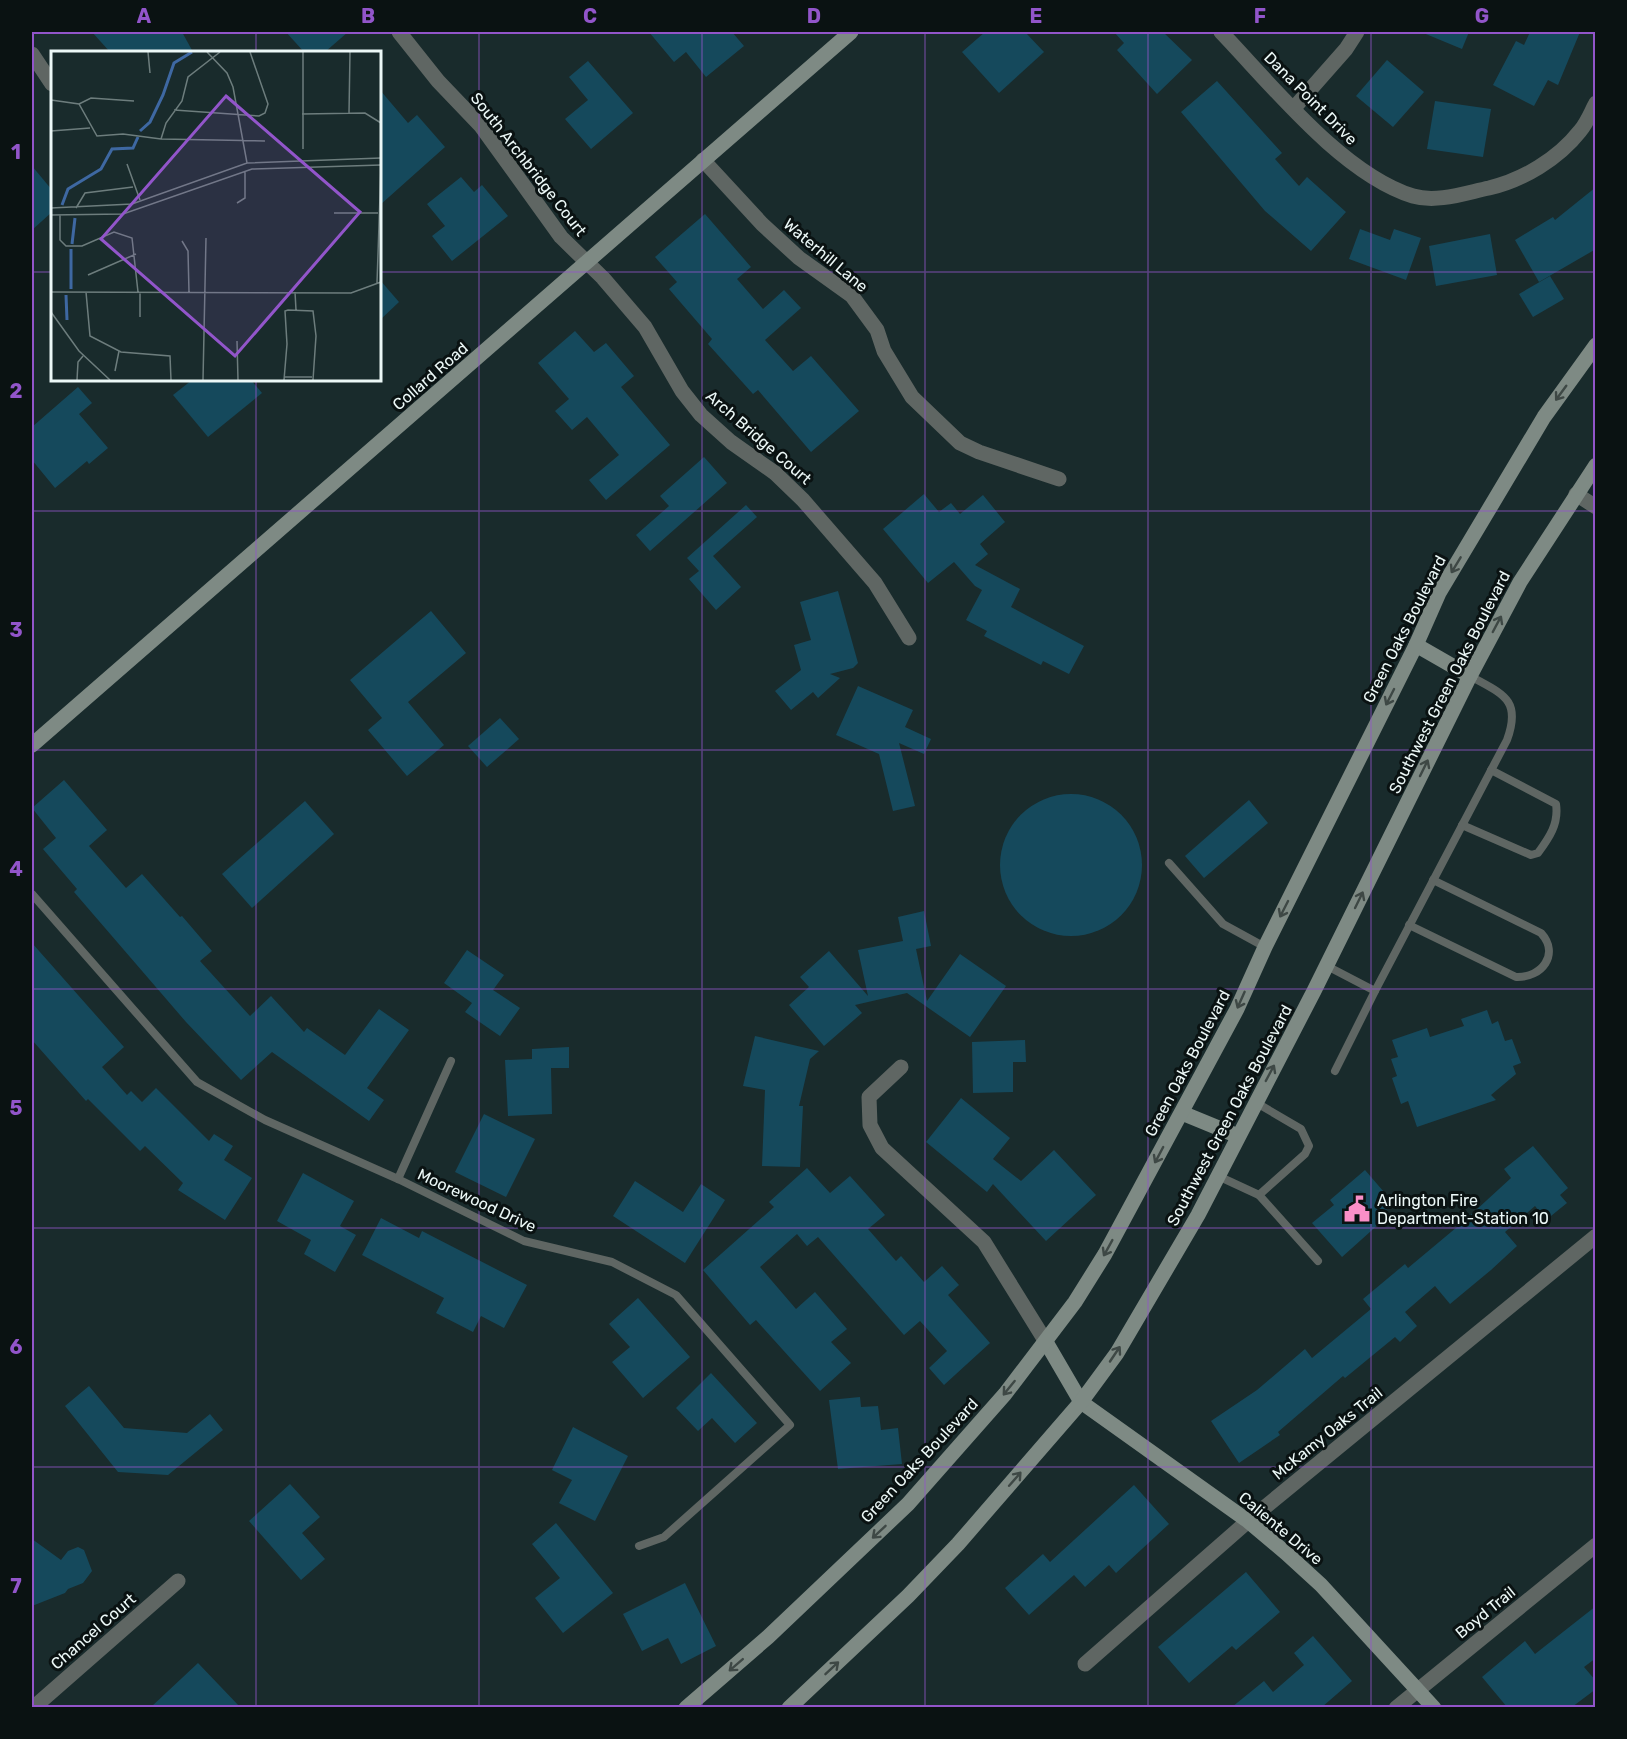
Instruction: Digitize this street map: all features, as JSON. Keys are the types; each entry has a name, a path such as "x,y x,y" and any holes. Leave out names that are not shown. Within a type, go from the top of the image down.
{"main road":[{"name":"Collard Road","path":"32,745 851,32"},
{"name":"Green Oaks Boulevard","path":"686,1707 768,1637 908,1504 1005,1394 1046,1342 1106,1254 1237,1009 1265,947 1416,645 1439,593 1538,426 1596,345"},
{"name":"Southwest Green Oaks Boulevard","path":"789,1707 917,1587 1081,1402 1117,1353 1198,1215 1327,966 1470,676 1520,582 1596,465"},
{"path":"1416,645 1470,676"},
{"path":"1182,1113 1238,1136"},
{"path":"1046,1342 1081,1402"},
{"name":"Caliente Drive","path":"1081,1402 1248,1521 1321,1585 1434,1707"}],"street":[{"name":"South Archbridge Court","path":"399,32 438,81 480,126 561,237 586,263"},
{"name":"Dana Point Drive","path":"1221,32 1346,158 1383,182 1414,196 1445,198 1504,185 1527,175 1580,131 1596,103"},
{"path":"1294,108 1346,49 1357,32"},
{"path":"32,54 51,82"},
{"name":"Waterhill Lane","path":"703,160 762,224 799,258 852,296 878,330 884,351 912,397 960,443 979,452 1059,479"},
{"name":"Arch Bridge Court","path":"586,263 603,278 645,327 682,392 702,415 731,442 775,473 804,500 849,550 875,583 909,638"},
{"path":"1576,494 1596,507"},
{"path":"901,1066 869,1097 870,1125 882,1148 984,1242 1046,1342"},
{"name":"McKamy Oaks Trail","path":"1086,1664 1248,1521 1596,1236"},
{"name":"Boyd Trail","path":"1396,1707 1596,1545"},
{"name":"Chancel Court","path":"33,1707 178,1581"}],"lane":[{"path":"1335,1071 1374,991 1515,720 1511,704 1499,693 1470,676"},
{"path":"1462,825 1531,855 1538,853 1552,833 1557,814 1556,804 1491,770"},
{"path":"1169,863 1223,924 1265,947"},
{"path":"1409,925 1516,977 1530,977 1541,970 1549,955 1548,941 1541,933 1433,880"},
{"name":"Moorewood Drive","path":"32,894 197,1082 265,1120 398,1179 524,1241 612,1262 676,1295 790,1425 664,1537 639,1546"},
{"path":"1327,966 1374,991"},
{"path":"398,1179 451,1061"},
{"path":"1255,1102 1301,1129 1309,1146 1305,1155 1259,1196"},
{"path":"1218,1176 1259,1196 1318,1261"}],"building":[{"path":"92,32 182,32 192,51 109,51"},
{"path":"286,32 348,32 326,51 303,51"},
{"path":"649,32 732,32 744,46 706,77 686,52 674,62"},
{"path":"985,32 1025,32 1044,52 999,93 962,52"},
{"path":"1114,32 1163,32 1192,60 1157,94 1117,50 1124,43"},
{"path":"1421,32 1469,32 1462,49"},
{"path":"1530,32 1580,32 1558,85 1548,80 1534,106 1493,85 1516,41 1524,45"},
{"path":"1387,60 1424,92 1393,127 1356,96"},
{"path":"588,61 633,113 591,149 565,119 588,100 569,77"},
{"path":"1217,81 1282,153 1275,159 1299,186 1307,177 1346,212 1311,251 1265,211 1181,112"},
{"path":"381,91 408,123 417,115 445,147 381,204"},
{"path":"1435,101 1491,109 1483,157 1427,149"},
{"path":"32,166 51,189 51,213 32,230"},
{"path":"461,177 474,192 482,185 508,216 452,261 432,236 445,226 427,204"},
{"path":"1596,187 1596,249 1539,282 1515,240 1553,217 1555,220"},
{"path":"705,214 751,267 737,279 763,309 784,290 801,308 765,340 793,371 811,356 859,411 811,452 758,390 753,394 708,344 712,339 669,289 677,282 655,257"},
{"path":"1360,229 1390,240 1394,229 1421,238 1406,280 1349,259"},
{"path":"1490,234 1497,275 1436,286 1429,246"},
{"path":"1550,276 1564,299 1533,317 1519,294"},
{"path":"381,281 399,302 381,319"},
{"path":"575,331 594,352 606,343 634,376 621,387 670,445 606,500 589,480 619,455 587,417 572,430 555,411 569,399 538,363"},
{"path":"191,381 252,381 262,393 208,437 173,395"},
{"path":"78,387 92,403 79,414 108,448 89,464 87,461 55,488 32,460 32,427"},
{"path":"704,457 727,483 650,551 636,535 669,506 660,496"},
{"path":"924,494 939,512 951,503 960,514 983,495 1005,522 980,544 988,554 975,565 1020,589 1011,607 1084,646 1069,674 1043,661 1041,665 984,636 987,631 966,620 982,590 975,586 954,562 928,583 883,529"},
{"path":"746,505 757,517 713,556 741,587 716,610 689,579 699,571 687,558"},
{"path":"838,591 858,663 853,668 830,674 840,678 818,698 813,692 791,710 775,691 801,670 794,645 811,640 800,602"},
{"path":"431,611 466,653 408,702 444,745 407,776 368,730 382,718 350,680"},
{"path":"858,686 913,710 905,727 931,739 924,754 899,743 915,806 893,811 879,754 836,735"},
{"path":"500,718 519,739 487,767 468,746"},
{"path":"64,780 107,830 89,846 126,888 142,874 180,917 182,916 212,951 200,961 250,1016 271,996 304,1032 307,1028 345,1055 379,1009 409,1030 367,1088 384,1100 369,1121 272,1052 241,1080 186,1022 74,892 77,889 43,849 56,838 32,808"},
{"path":"1071,794 1098,799 1121,815 1137,838 1142,865 1137,892 1121,915 1098,931 1071,936 1044,931 1021,915 1005,892 1000,865 1005,838 1021,815 1044,799"},
{"path":"1249,800 1268,823 1204,878 1185,856"},
{"path":"305,801 334,834 252,908 222,874"},
{"path":"924,911 931,946 916,949 927,1001 960,954 1006,986 970,1037 907,993 855,1005 862,1013 824,1046 789,1005 809,987 800,977 829,951 868,996 858,950 903,941 898,917"},
{"path":"32,943 124,1047 102,1067 127,1095 131,1091 142,1102 156,1088 209,1141 214,1134 233,1146 224,1160 252,1178 225,1220 178,1190 183,1183 145,1146 140,1151 88,1099 86,1101 32,1040"},
{"path":"467,950 504,975 493,990 520,1008 500,1036 465,1012 472,1003 444,983"},
{"path":"1487,1010 1492,1024 1498,1021 1505,1041 1512,1039 1521,1063 1513,1066 1516,1074 1491,1095 1496,1100 1417,1127 1408,1101 1401,1104 1392,1078 1397,1076 1391,1059 1398,1057 1392,1040 1427,1028 1430,1037 1464,1026 1461,1019"},
{"path":"755,1036 819,1051 810,1059 799,1106 803,1106 800,1167 762,1166 765,1090 743,1086"},
{"path":"1025,1040 1026,1062 1013,1062 1013,1092 973,1093 972,1042"},
{"path":"569,1047 569,1068 551,1068 552,1114 508,1116 505,1060 532,1059 532,1049"},
{"path":"961,1098 1010,1138 993,1159 1021,1181 1054,1150 1096,1195 1046,1241 993,1184 987,1192 926,1142"},
{"path":"484,1114 535,1139 506,1197 455,1172"},
{"path":"1533,1146 1568,1188 1560,1195 1567,1203 1546,1220 1535,1206 1505,1232 1517,1246 1491,1270 1450,1304 1435,1286 1405,1312 1417,1326 1400,1342 1395,1337 1345,1378 1343,1376 1278,1432 1280,1435 1239,1463 1211,1421 1257,1390 1305,1349 1312,1358 1371,1309 1363,1299 1405,1264 1408,1268 1463,1222 1511,1178 1504,1169"},
{"path":"807,1168 830,1193 850,1176 885,1215 868,1229 896,1261 901,1256 924,1282 942,1266 959,1285 948,1295 990,1343 944,1385 929,1368 947,1351 920,1321 904,1335 818,1237 807,1246 797,1234 760,1267 796,1309 815,1292 847,1329 831,1342 851,1363 820,1391 756,1320 750,1325 703,1270 774,1207 769,1202"},
{"name":"Arlington Fire Department-Station 10","path":"1365,1170 1390,1199 1383,1205 1390,1214 1342,1257 1312,1223 1334,1205 1330,1200"},
{"path":"303,1173 354,1201 340,1226 356,1235 335,1272 304,1254 311,1240 277,1221"},
{"path":"635,1181 683,1212 701,1184 725,1200 685,1263 613,1216"},
{"path":"381,1218 419,1238 422,1231 527,1285 504,1328 481,1316 473,1332 436,1313 444,1298 362,1255"},
{"path":"638,1298 690,1357 643,1398 612,1362 630,1347 609,1324"},
{"path":"711,1373 757,1423 735,1443 712,1418 698,1431 676,1408"},
{"path":"89,1386 124,1428 187,1433 210,1414 223,1430 168,1475 118,1472 65,1406"},
{"path":"860,1397 861,1407 878,1406 881,1430 898,1428 902,1464 838,1469 829,1400"},
{"path":"573,1427 628,1456 595,1521 559,1503 572,1480 552,1470"},
{"path":"290,1484 320,1517 302,1533 325,1559 301,1580 249,1521"},
{"path":"1134,1485 1169,1524 1116,1573 1109,1565 1085,1587 1074,1575 1029,1615 1005,1588 1043,1554 1050,1562"},
{"path":"556,1523 613,1593 563,1633 535,1598 560,1578 532,1544"},
{"path":"32,1539 61,1560 68,1551 78,1547 84,1550 92,1571 83,1583 32,1606"},
{"path":"1246,1572 1280,1612 1236,1650 1232,1646 1189,1683 1158,1647"},
{"path":"685,1583 716,1646 681,1664 668,1638 642,1651 623,1614"},
{"path":"1596,1606 1596,1658 1584,1667 1596,1681 1596,1689 1572,1707 1507,1707 1482,1677 1525,1641 1535,1654"},
{"path":"1313,1636 1352,1681 1322,1707 1232,1707 1264,1681 1273,1692 1304,1665 1294,1653"},
{"path":"198,1663 240,1707 151,1707"}],"place":[{"name":"Arlington Fire Department-Station 10","path":"1357,1209"}]}
